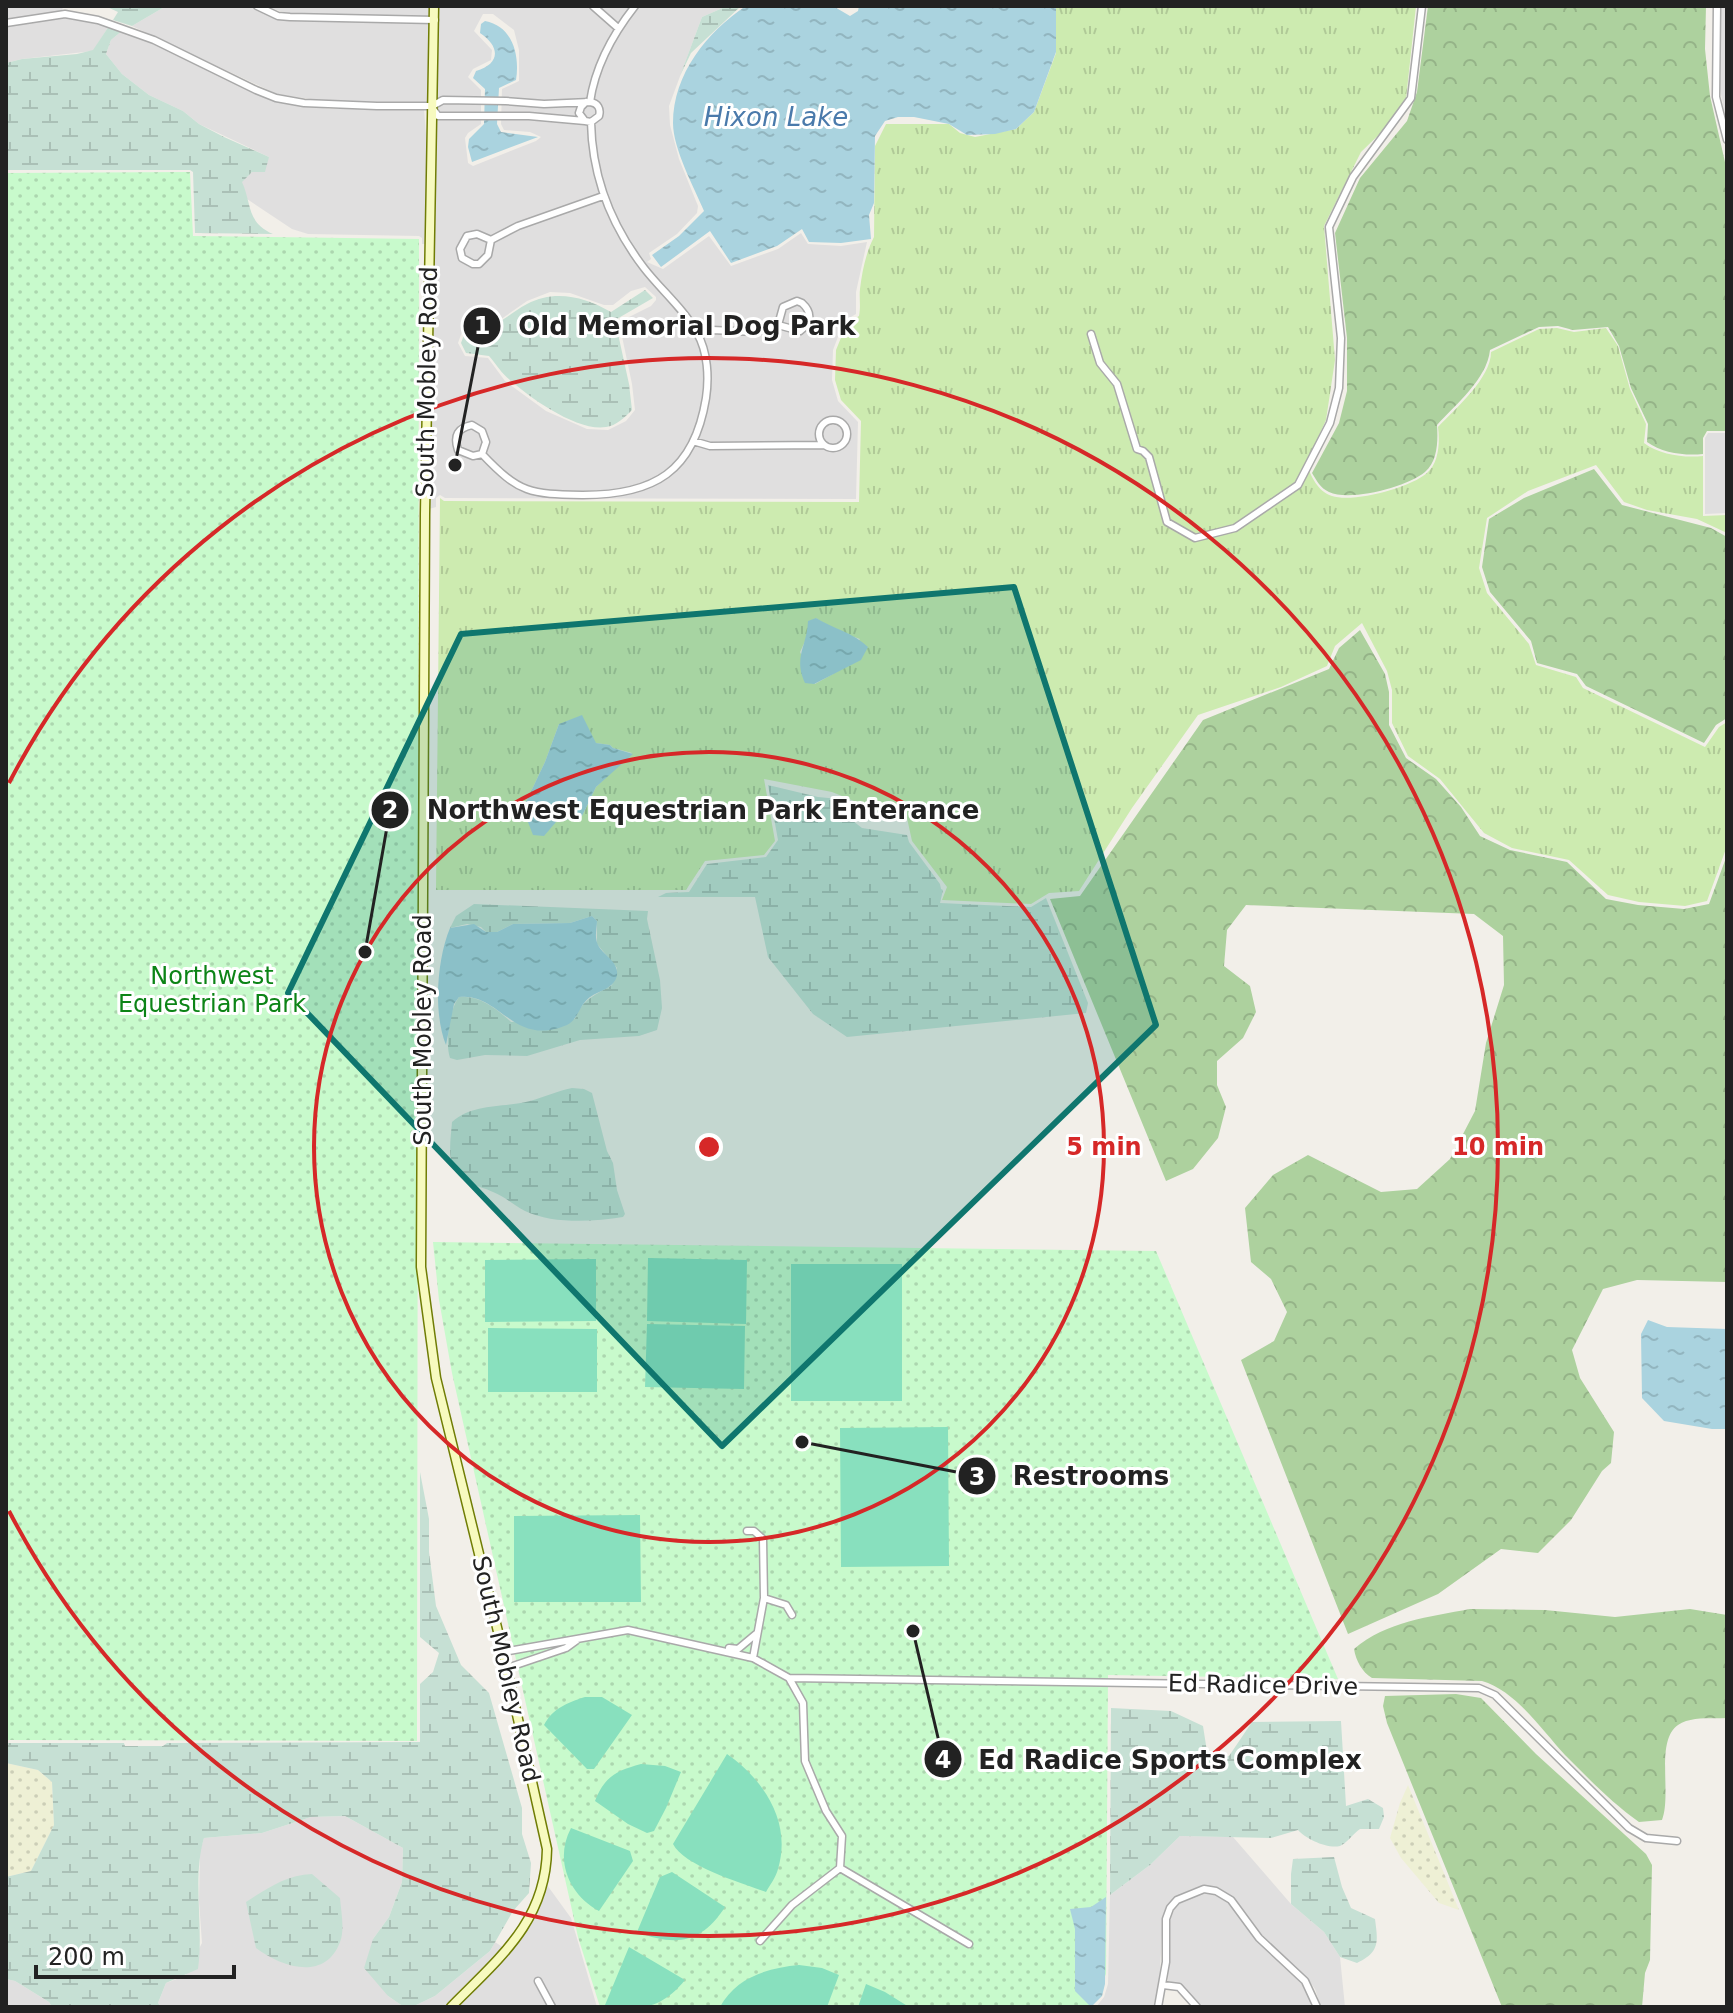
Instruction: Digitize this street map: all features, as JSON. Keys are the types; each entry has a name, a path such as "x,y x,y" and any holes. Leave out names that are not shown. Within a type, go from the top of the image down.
{"street":[{"path":"65,14 67,6"},
{"path":"257,6 278,16 290,17 435,20"},
{"name":"South Mobley Road","path":"434,6 425,514 421,1267 436,1378 545,1831 547,1870 540,1897 527,1924 512,1945 451,2007"},
{"path":"593,6 618,28"},
{"path":"588,121 580,117 579,110 588,102 618,28 635,6"},
{"path":"1091,334 1100,363 1117,384 1137,449 1149,457 1167,522 1195,538 1235,528 1298,485 1330,423 1339,388 1341,338 1329,227 1353,177 1411,98 1422,6"},
{"path":"1717,6 1716,97 1727,140"},
{"path":"6,23 65,14 125,28 276,98 330,105 432,106 443,100 544,104 588,102 596,104 599,116 588,121 506,115 438,116 432,106"},
{"path":"1717,20 1727,21"},
{"path":"490,101 490,115"},
{"path":"482,454 486,442 482,431 472,425 463,427 455,441 458,450 464,455 482,454 504,477 521,488 539,494 614,495 640,490 666,476 687,455 703,418 709,378 698,335 623,238 603,196 588,121"},
{"path":"491,240 518,226 603,196"},
{"path":"477,234 491,240 488,255 479,264 466,262 462,258 460,249 467,236 477,234"},
{"path":"698,335 712,330 755,332 778,325 800,331 810,319 810,312 802,303 789,303 783,307 778,325"},
{"path":"693,441 710,446 824,445 833,448 842,445 847,432 842,424 835,420 823,425 819,433 824,445"},
{"path":"747,1531 754,1531 763,1539 764,1598 753,1658"},
{"path":"764,1598 786,1605 792,1615"},
{"name":"Ed Radice Drive","path":"503,1652 628,1630 720,1648 753,1658 789,1678 1479,1688 1495,1695 1629,1828 1646,1838 1677,1841"},
{"path":"720,1648 738,1649 758,1631"},
{"path":"507,1668 566,1648 577,1640"},
{"path":"760,1941 792,1905 840,1868 842,1836 826,1811 805,1761 803,1703 789,1678"},
{"path":"840,1868 969,1944"},
{"path":"1159,2007 1166,1919 1177,1900 1194,1891 1216,1891 1231,1900 1259,1938 1305,1981 1317,2007"},
{"path":"538,1981 552,2007"},
{"path":"1163,1985 1179,1987 1197,2007"}],"highlighted area":[{"path":"1014,587 1156,1025 722,1446 288,993 461,634"}],"shaded area":[{"path":"6,6 63,6 62,11 6,20"},
{"path":"166,6 251,6 276,19 290,21 431,23 428,102 330,102 277,94 132,26"},
{"path":"263,6 431,6 431,16 291,14"},
{"path":"438,6 727,6 702,17 669,106 670,125 679,159 698,206 697,213 677,234 649,253 651,259 647,262 663,269 709,236 731,266 778,249 801,233 808,244 841,246 867,242 856,292 856,314 844,321 833,350 832,380 838,401 858,422 856,499 445,498 440,495 436,498 436,507 429,509","holes":["483,14 493,14 514,30 519,50 519,81 502,89 501,124 504,130 530,132 541,137 473,166 468,163 465,138 481,124 481,90 468,77 473,69 491,60 492,50 474,31","645,287 656,300 651,306 621,321 620,327 635,410 626,421 608,430 587,429 546,411 505,381 488,358 465,356 458,343 463,329 497,322 527,301 550,292 570,293 604,305 613,305 631,291"]},
{"path":"1720,6 1727,6 1727,125 1720,89"},
{"path":"64,17 109,26 93,51 6,63 6,27"},
{"path":"123,30 275,101 330,109 424,109 427,147 426,244 422,244 419,236 308,234 292,229 247,199 241,182 269,157 199,124 183,111 149,95 122,74 106,54 111,40"},
{"path":"1708,433 1727,433 1727,513 1705,514 1705,438"},
{"path":"345,1816 403,1848 402,1882 389,1917 373,1939 388,1996 404,2007 161,2007 158,2003 166,1983 185,1976 202,1943 199,1901 200,1851 204,1838 262,1833 311,1817"},
{"path":"1180,1836 1233,1837 1291,1904 1324,1932 1340,1957 1345,2007 1321,2007 1308,1979 1263,1936 1234,1898 1218,1888 1205,1886 1174,1898 1166,1907 1159,1987 1153,2007 1096,2007 1104,1997 1108,1984 1110,1895 1150,1865"},
{"path":"547,1885 571,1918 597,2007 456,2007 515,1946 530,1925"},
{"path":"1204,1893 1215,1894 1228,1903 1257,1940 1302,1983 1313,2007 1202,2007 1182,1985 1168,1981 1170,1920 1174,1910 1180,1903"},
{"path":"495,1942 504,1948 446,2007 412,2007 435,1996 490,1951"},
{"path":"6,1979 15,1981 52,2007 6,2007"}],"green space":[{"path":"105,6 166,6 132,26 113,20 118,12"},
{"path":"727,6 741,6 691,53 680,76 702,17"},
{"path":"1056,6 1416,6 1406,99 1392,122 1361,152 1324,226 1335,360 1326,420 1306,464 1319,487 1327,494 1341,498 1367,496 1408,484 1431,469 1438,452 1438,427 1479,382 1491,352 1539,329 1557,328 1574,332 1606,328 1618,346 1630,389 1646,424 1644,443 1672,455 1703,456 1703,516 1727,515 1727,533 1697,519 1647,510 1624,502 1596,465 1528,491 1487,518 1479,568 1487,593 1529,644 1536,665 1576,677 1583,688 1705,747 1719,727 1727,722 1727,846 1707,901 1685,906 1639,902 1608,895 1569,860 1512,848 1484,833 1440,779 1408,756 1392,723 1392,690 1387,671 1362,623 1335,646 1327,666 1281,687 1198,715 1132,808 1079,891 1049,893 1031,904 942,900 947,887 912,841 907,818 881,812 832,792 764,779 775,841 764,855 705,861 686,890 436,890 440,498 444,501 859,502 861,421 841,400 835,380 836,350 847,323 859,316 862,276 874,237 875,146 886,124 949,124 960,133 975,137 1016,129 1034,112 1056,53","holes":["816,618 834,630 860,639 833,674 815,684 800,652","559,724 596,743 632,753 596,787 582,816 556,822 525,804"]},
{"path":"1428,6 1706,6 1705,49 1710,96 1727,171 1727,431 1707,431 1703,438 1703,454 1674,453 1647,442 1648,424 1631,388 1619,346 1608,327 1573,330 1558,326 1539,327 1490,350 1488,361 1477,381 1437,425 1435,456 1417,478 1392,488 1338,495 1321,486 1312,473 1339,423 1347,391 1347,338 1335,233 1360,178 1407,121 1417,92"},
{"path":"109,26 123,30 111,40 106,54 122,74 149,95 183,111 199,124 269,157 265,172 252,172 242,182 254,218 273,234 195,233 193,172 190,170 6,170 6,63 93,50"},
{"name":"Northwest Equestrian Park","path":"190,172 193,236 419,239 417,1741 6,1740 6,173"},
{"path":"645,290 653,298 615,320 632,410 610,426 582,424 555,412 507,378 489,356 466,353 461,343 465,332 492,326 538,299 570,297 591,302 611,312"},
{"path":"1594,469 1622,505 1711,528 1727,537 1727,718 1716,725 1704,743 1586,686 1577,674 1537,663 1531,641 1490,592 1482,567 1489,519 1524,498"},
{"path":"1360,630 1385,674 1389,692 1389,725 1406,758 1436,779 1461,807 1480,836 1510,850 1567,862 1606,899 1684,909 1709,904 1727,855 1727,1282 1637,1280 1603,1289 1572,1350 1580,1378 1614,1432 1611,1463 1602,1471 1571,1520 1538,1553 1501,1549 1438,1594 1348,1634 1241,1360 1274,1341 1287,1312 1271,1279 1251,1262 1245,1208 1273,1175 1308,1155 1381,1192 1417,1189 1450,1159 1475,1111 1486,1043 1504,985 1503,936 1474,914 1246,905 1227,930 1224,966 1250,986 1256,1012 1243,1038 1217,1061 1217,1085 1226,1107 1218,1138 1193,1169 1166,1181 1050,899 1080,896 1203,720 1329,669 1339,648"},
{"path":"768,785 839,799 840,811 862,828 907,835 943,890 940,903 1031,907 1046,898 1088,1003 1086,1013 847,1037 813,1014 768,957 755,897 658,897 666,893 689,892 707,864 766,857 778,840"},
{"path":"474,904 648,911 660,980 662,1008 657,1030 639,1036 580,1040 527,1056 450,1058 449,1027 459,997 481,1001 511,1022 575,1019 585,1002 612,985 617,968 597,944 597,921 592,916 570,923 513,924 497,932 486,932 481,927 467,924 450,928 456,916"},
{"path":"572,1088 592,1093 613,1163 625,1214 623,1217 573,1221 536,1215 467,1181 455,1171 450,1153 452,1122 460,1116 479,1109 530,1101"},
{"path":"433,1242 1156,1251 1338,1679 1108,1675 1106,1974 1091,2007 600,2007 578,1937 452,1373"},
{"path":"648,1258 747,1260 746,1324 647,1321"},
{"path":"596,1259 596,1321 485,1322 485,1260"},
{"path":"791,1264 902,1264 902,1401 791,1401"},
{"path":"647,1324 745,1326 744,1389 645,1387"},
{"path":"488,1328 597,1329 597,1392 488,1392"},
{"path":"948,1427 949,1566 841,1567 840,1428"},
{"path":"420,1472 429,1519 429,1552 436,1606 461,1665 489,1693 522,1808 522,1834 531,1863 529,1893 513,1911 490,1951 435,1996 412,2007 404,2007 388,1996 364,1968 373,1939 389,1917 402,1882 403,1848 345,1816 311,1817 262,1833 204,1838 198,1886 198,1969 166,1983 158,2003 161,2007 52,2007 15,1981 6,1979 6,1877 31,1871 54,1825 52,1782 38,1770 6,1763 6,1743 163,1746 167,1743 420,1742 420,1684 433,1672 439,1653 420,1637"},
{"path":"640,1515 641,1602 514,1602 514,1516"},
{"path":"1470,1609 1545,1610 1615,1617 1690,1609 1727,1615 1727,1718 1689,1720 1671,1733 1665,1755 1665,1809 1662,1820 1639,1822 1629,1815 1565,1755 1517,1702 1494,1686 1482,1681 1372,1678 1358,1662 1354,1649 1380,1632 1424,1618"},
{"path":"1456,1694 1481,1698 1536,1754 1646,1854 1652,1865 1650,1960 1645,1973 1642,2007 1502,2007 1387,1723 1383,1706 1385,1696"},
{"path":"585,1697 602,1697 632,1715 594,1769 587,1769 544,1725 561,1707"},
{"path":"1111,1708 1171,1711 1203,1726 1208,1758 1229,1756 1252,1722 1341,1721 1346,1806 1368,1799 1383,1808 1384,1817 1379,1829 1360,1829 1342,1845 1335,1847 1306,1837 1298,1830 1271,1838 1180,1836 1150,1865 1110,1895"},
{"path":"727,1754 753,1776 778,1819 781,1852 777,1872 766,1892 689,1860 673,1844"},
{"path":"6,1763 38,1770 52,1782 54,1825 31,1871 6,1877"},
{"path":"641,1764 665,1766 681,1772 654,1831 647,1833 595,1801 612,1776"},
{"path":"1408,1785 1459,1910 1439,1903 1401,1858 1390,1838"},
{"path":"571,1828 630,1851 633,1861 599,1911 580,1896 567,1876 564,1852"},
{"path":"1334,1857 1351,1908 1375,1919 1376,1946 1370,1955 1357,1963 1340,1957 1324,1932 1291,1904 1293,1859"},
{"path":"672,1872 725,1907 707,1928 687,1939 664,1939 637,1932 660,1877"},
{"path":"312,1874 340,1898 340,1942 333,1955 324,1962 302,1967 290,1965 256,1948 246,1902 285,1880"},
{"path":"629,1947 685,1980 668,1997 650,2006 629,2008 605,2005"},
{"path":"799,1965 822,1968 839,1975 827,2007 720,2007 744,1981 776,1969"},
{"path":"866,1984 885,1992 909,2007 858,2007"}],"water":[{"name":"Hixon Lake","path":"746,6 833,6 850,16 858,11 859,6 1056,6 1056,52 1034,112 1016,129 995,134 967,135 949,124 914,117 885,121 875,136 874,203 869,215 871,239 841,243 809,242 802,229 777,246 731,263 710,231 661,267 652,255 679,236 704,211 680,156 674,133 679,88 686,71 706,42"},
{"path":"485,21 495,24 508,36 517,61 516,80 499,88 497,124 501,132 538,137 472,162 469,139 484,124 485,89 473,78 476,71 490,64 495,55 492,44 480,33 481,24"},
{"path":"816,618 868,647 861,660 814,684 805,683 800,659 808,621"},
{"path":"582,715 596,743 633,754 596,787 582,816 556,822 544,836 533,835 525,804 559,724"},
{"path":"592,916 597,921 598,945 613,962 617,975 610,986 586,1000 571,1023 549,1030 533,1030 486,1002 459,997 454,1004 446,1045 439,1018 438,986 450,928 474,924 486,932 497,932 513,924 570,923"},
{"path":"1648,1320 1667,1327 1727,1329 1727,1429 1664,1421 1642,1398 1641,1334"},
{"path":"1106,1897 1105,1984 1102,1996 1091,2007 1075,1991 1075,1929 1070,1909 1091,1907"}],"place":[{"name":"Old Memorial Dog Park","path":"455,465"},
{"name":"Northwest Equestrian Park Enterance","path":"365,952"},
{"name":"Restrooms","path":"802,1442"},
{"name":"Ed Radice Sports Complex","path":"913,1631"}]}
